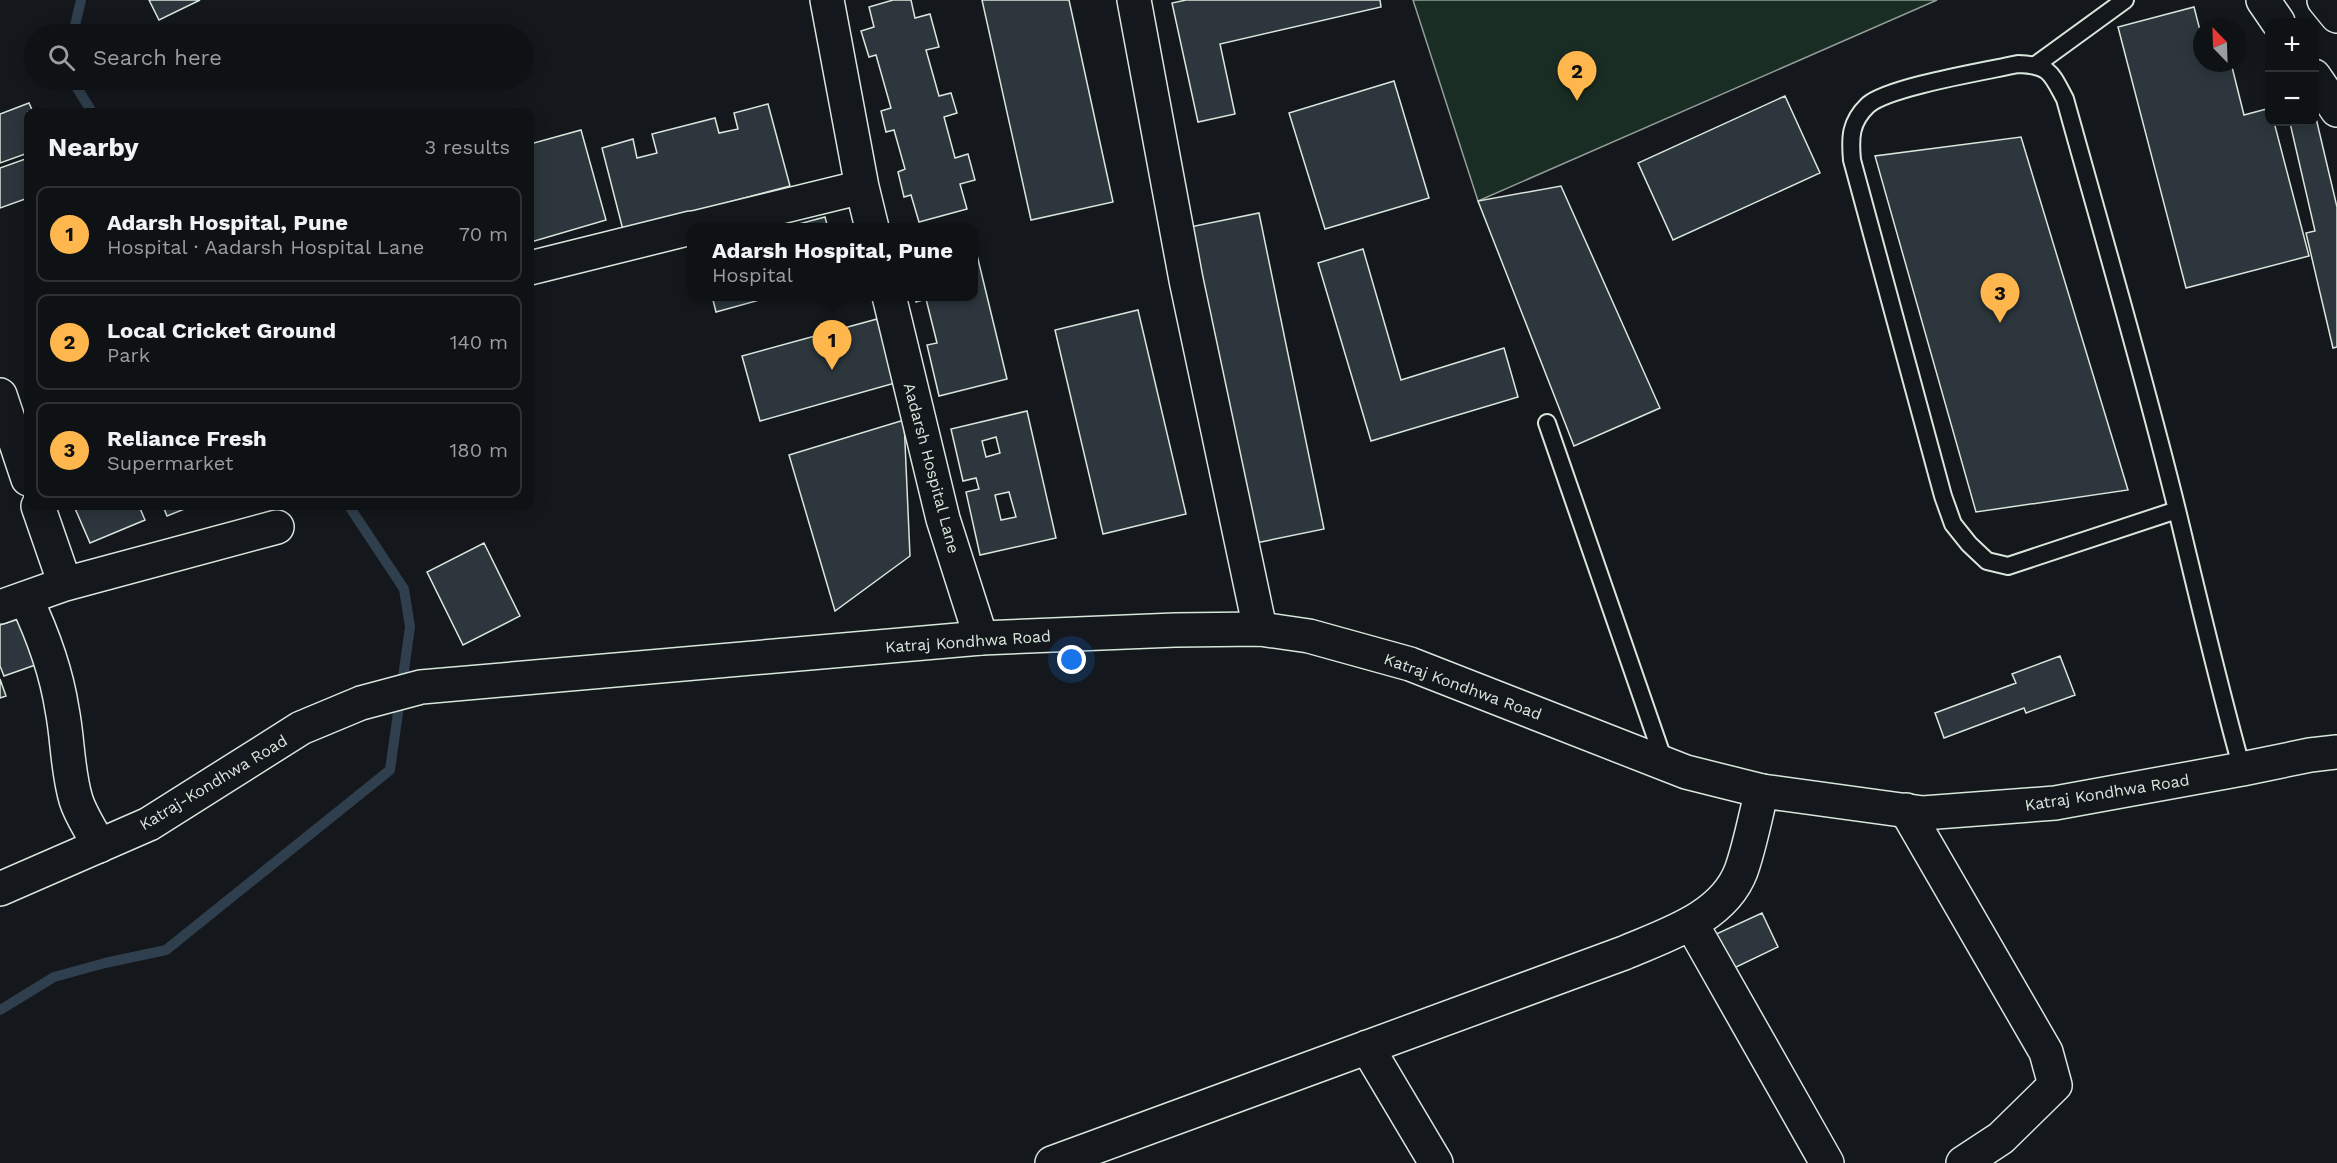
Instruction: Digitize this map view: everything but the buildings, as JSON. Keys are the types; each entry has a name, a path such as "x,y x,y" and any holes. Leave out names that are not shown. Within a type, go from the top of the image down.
{"main road":[{"path":"827,0 871,223"},
{"path":"1134,0 1186,280 1260,629"},
{"path":"2263,0 2275,18"},
{"path":"2324,0 2337,16"},
{"path":"2319,83 2337,110"},
{"path":"714,223 862,187"},
{"path":"534,267 687,229"},
{"name":"Aadarsh Hospital Lane","path":"890,301 943,519 981,638"},
{"path":"0,395 24,467"},
{"path":"39,510 65,584"},
{"path":"99,846 77,802 69,770 63,710 54,670 42,633 13,603 65,584 277,527"},
{"name":"Katraj Kondhwa Road","path":"361,703 421,687 981,638 1260,629 1309,636 1410,664 1686,772 1762,791 1923,813 2055,804 2310,754 2337,752"},
{"name":"Katraj-Kondhwa Road","path":"0,889 148,824 301,728 361,703"},
{"path":"1052,1163 1624,953 1691,923 1719,904 1740,873 1762,791"},
{"path":"1906,810 2046,1052 2055,1085 2001,1138 1963,1163"},
{"path":"1691,923 1827,1163"},
{"path":"1367,1047 1436,1163"}],"lane":[{"path":"2125,0 2037,64 2018,64 1888,93 1869,104 1859,116 1850,135 1852,160 1943,496 1953,524 1969,544 1987,561 2008,566 2177,510"},
{"path":"2037,64 2052,75 2065,99 2177,510 2217,680 2242,769"},
{"path":"1547,423 1666,764"}],"green space":[{"path":"1413,0 1937,0 1478,201"}],"waterway":[{"path":"75,24 81,0"},
{"path":"78,90 90,108"},
{"path":"0,1010 54,977 166,950 390,770 410,627 404,589 352,510"}],"place":[{"name":"Local Cricket Ground","path":"1577,101"},
{"name":"Reliance Fresh","path":"2000,323"},
{"name":"Adarsh Hospital, Pune","path":"832,370"}]}
